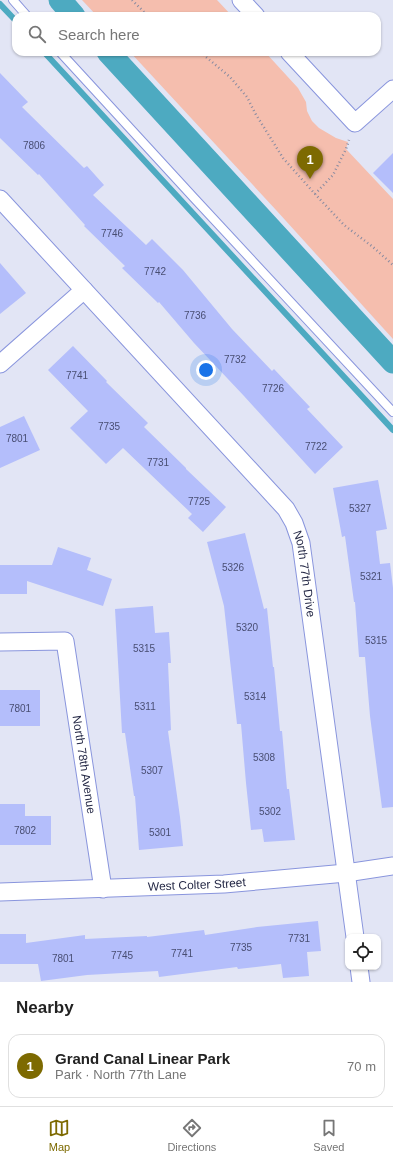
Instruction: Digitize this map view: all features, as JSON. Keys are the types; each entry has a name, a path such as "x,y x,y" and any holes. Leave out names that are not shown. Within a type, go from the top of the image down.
{"street":[{"path":"242,0 252,12"},
{"path":"293,56 355,123 393,89"},
{"name":"North 77th Drive","path":"0,199 286,509 294,523 301,543 355,934"},
{"path":"0,364 84,290"},
{"name":"North 78th Avenue","path":"0,642 65,641 103,889"},
{"name":"West Colter Street","path":"0,892 224,884 346,873 393,866"},
{"path":"360,970 362,982"}],"lane":[{"path":"13,0 24,12"},
{"path":"64,56 188,193 393,412"}],"path":[{"path":"132,0 144,12"},
{"path":"205,56 230,77 247,97 255,113 283,158 315,194 344,225 373,247 393,265"},
{"path":"315,194 333,175 346,149 355,123"}],"shaded area":[{"path":"82,0 217,0 228,12 93,12"},
{"path":"134,56 269,56 298,88 306,102 307,111 312,121 319,128 336,138 348,142 346,149 393,199 393,339"}],"building":[{"path":"0,73 28,102 22,107 84,168 87,166 104,185 93,195 146,245 152,239 183,270 232,329 272,371 274,369 310,407 307,409 343,447 315,474 194,343 159,302 158,303 122,268 125,266 84,226 85,225 39,174 38,175 0,138"},
{"path":"393,153 393,193 373,173"},
{"path":"0,263 26,293 0,314"},
{"path":"73,346 107,381 106,382 148,423 144,427 226,507 203,532 188,518 192,514 123,448 106,464 70,428 88,411 48,370"},
{"path":"24,416 40,450 0,468 0,427"},
{"path":"378,480 387,529 376,531 380,564 390,563 393,588 393,807 382,808 370,716 365,657 359,657 355,602 345,536 342,537 333,488"},
{"path":"245,533 264,609 267,608 280,731 282,731 287,789 289,789 295,840 264,842 262,829 251,830 241,724 237,724 224,606 207,542"},
{"path":"58,547 91,558 87,570 112,579 103,606 27,581 27,594 0,594 0,565 52,565"},
{"path":"153,606 155,633 169,632 171,663 168,663 171,730 168,731 183,846 139,850 135,796 125,733 122,733 115,609"},
{"path":"0,690 40,690 40,726 0,726"},
{"path":"0,804 25,804 25,816 51,816 51,845 0,845"},
{"path":"318,921 321,951 307,952 309,976 283,978 281,964 238,969 237,967 159,977 158,971 87,975 41,981 38,964 0,964 0,934 26,934 26,943 85,935 85,939 147,937 204,930 205,935 257,927"}],"waterway":[{"path":"60,0 70,12"},
{"path":"0,4 12,17"},
{"path":"48,56 393,430"},
{"path":"112,56 393,362"}],"place":[{"name":"Grand Canal Linear Park","path":"310,179"}]}
